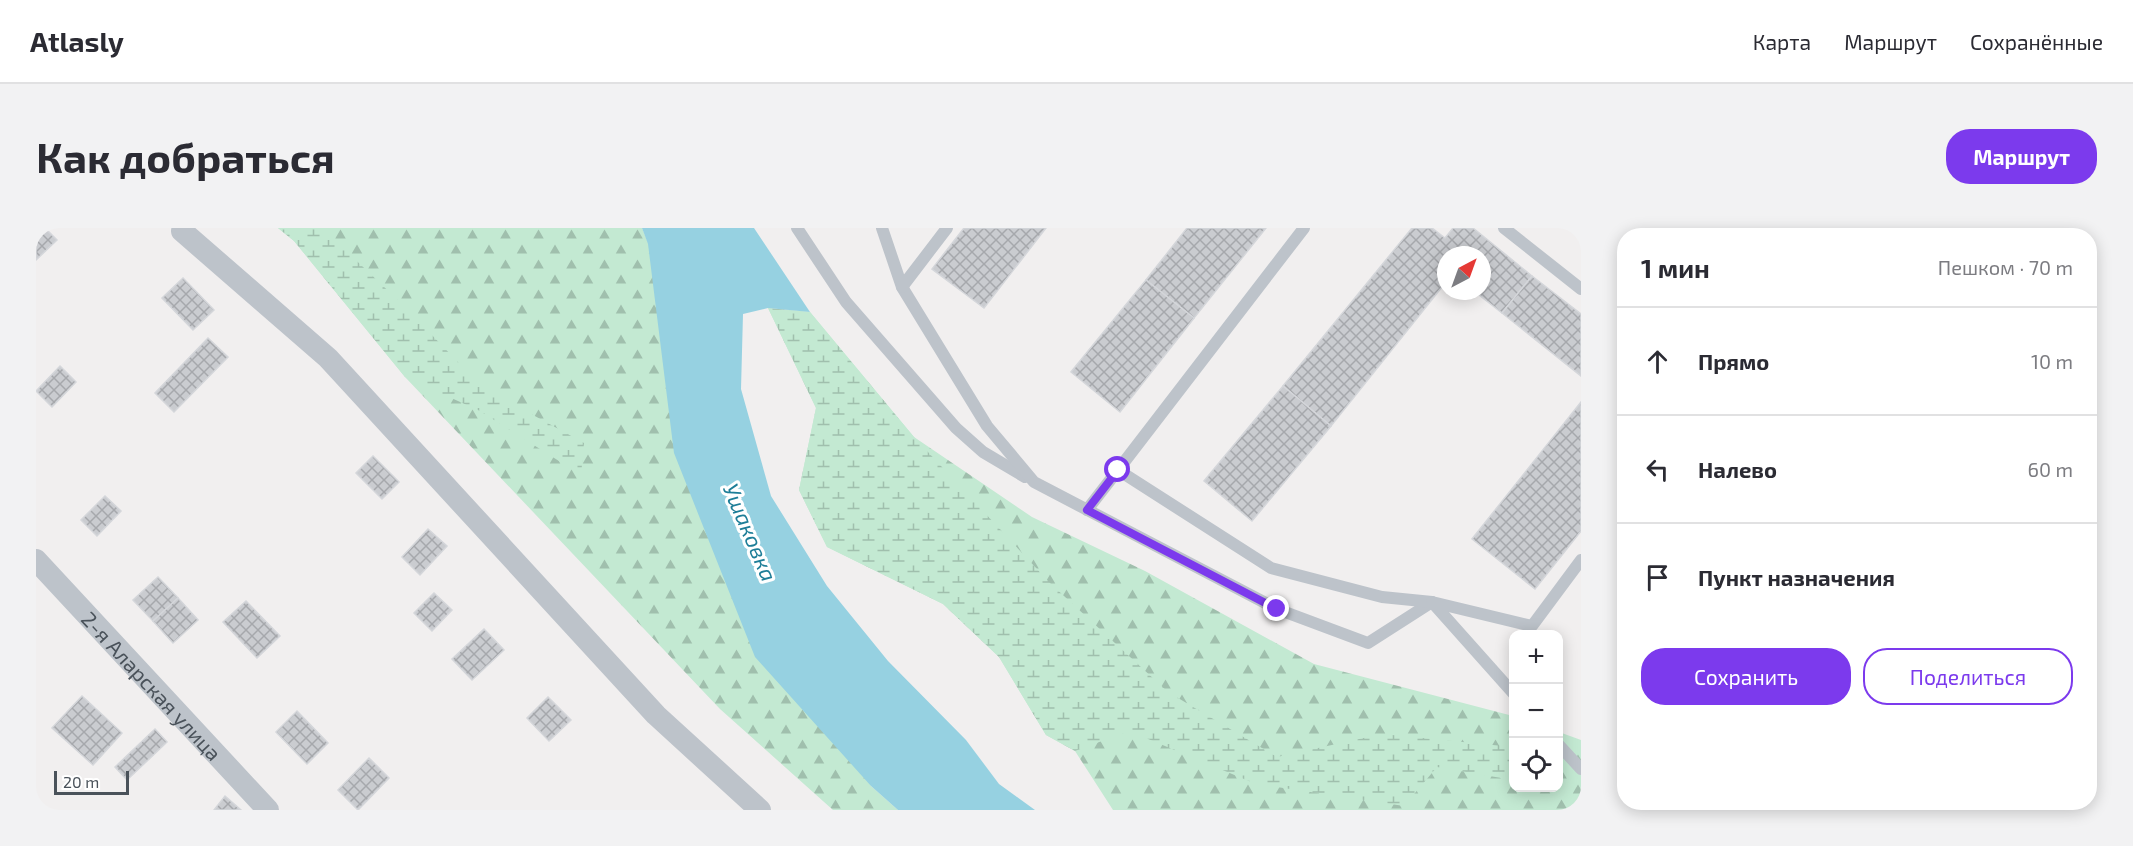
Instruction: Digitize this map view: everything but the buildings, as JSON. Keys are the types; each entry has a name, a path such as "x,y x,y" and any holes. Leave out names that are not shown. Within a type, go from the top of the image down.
{"street":[{"path":"182,231 328,358 656,715 760,810"},
{"name":"2-я Аларская улица","path":"36,560 268,810"}],"lane":[{"path":"797,228 846,302 956,428 983,452 1034,482 1277,609 1368,643 1432,602"},
{"path":"882,228 902,287 987,426 1034,482"},
{"path":"902,287 947,228"},
{"path":"1087,510 1304,228"},
{"path":"1504,228 1581,290"},
{"path":"1118,470 1271,568 1382,597 1432,602 1532,626 1581,560"},
{"path":"1432,602 1509,688"},
{"path":"1563,749 1581,769"}],"green space":[{"path":"278,228 642,228 871,786 898,810 833,810 720,709 405,377 294,241"},
{"path":"278,228 322,228 401,303 482,387 584,443 581,475 480,411 405,377 294,241"},
{"path":"768,308 810,312 914,437 1032,517 1145,571 1314,664 1509,715 1509,792 1563,792 1563,733 1581,740 1581,810 1113,810 1075,751 1046,735 999,657 943,604 827,547 799,490 816,408"},
{"path":"768,308 810,312 914,437 1051,584 1168,692 1277,757 1382,734 1509,747 1509,779 1437,767 1404,806 1256,784 1129,731 1075,751 1046,735 999,657 943,604 827,547 799,490 816,408"}],"water":[{"name":"Ушаковка","path":"642,228 754,228 810,312 768,308 743,314 741,389 771,496 827,586 888,661 966,740 999,784 1035,810 898,810 871,786 755,657 674,453 648,244"}],"route":[{"path":"1118,470 1087,510 1277,609"}]}
